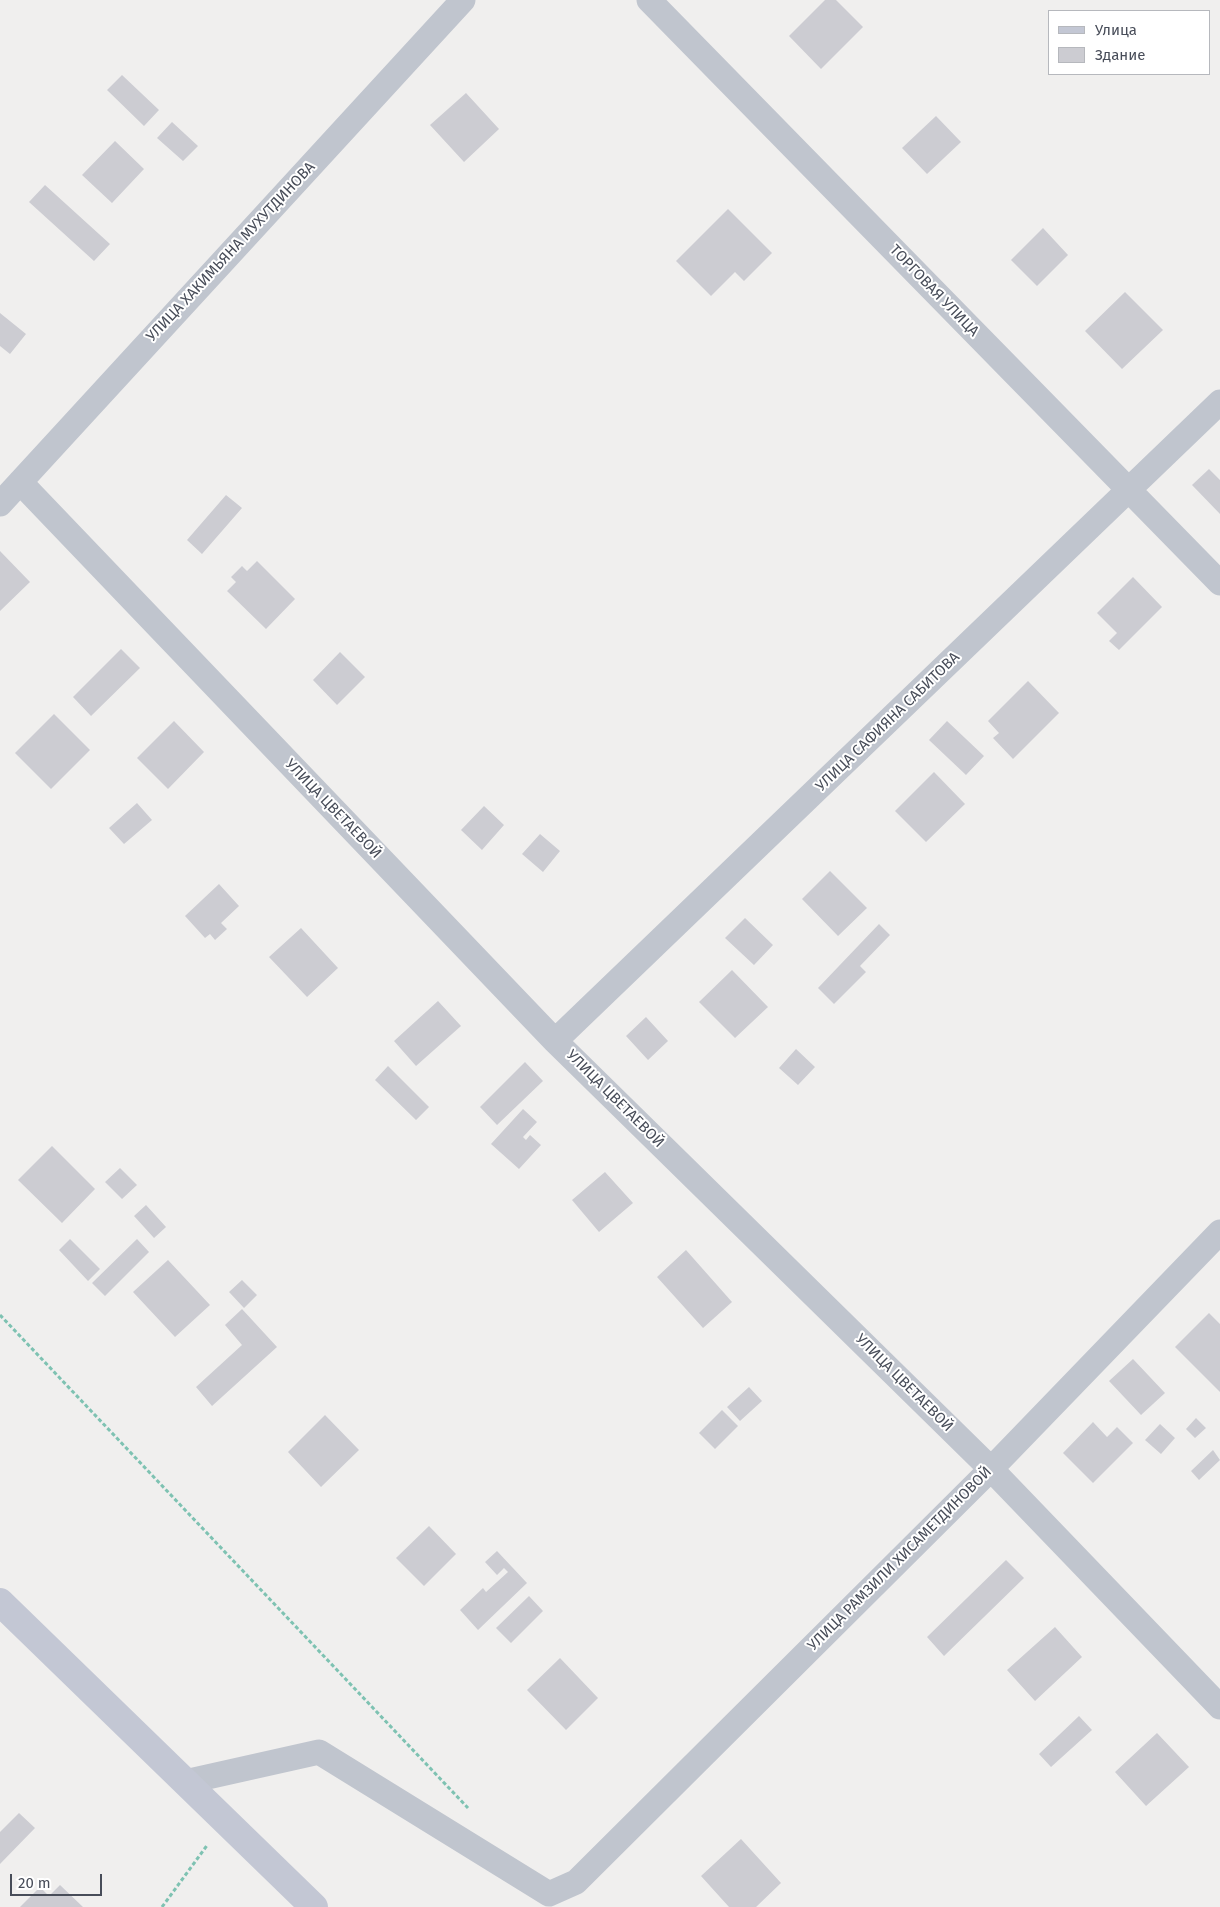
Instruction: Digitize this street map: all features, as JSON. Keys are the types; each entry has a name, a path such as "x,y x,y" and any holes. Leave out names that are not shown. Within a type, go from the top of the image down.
{"street":[{"name":"УЛИЦА ХАКИМЬЯНА МУХУТДИНОВА","path":"0,504 463,0"},
{"name":"ТОРГОВАЯ УЛИЦА","path":"649,0 1220,583"},
{"name":"УЛИЦА САФИЯНА САБИТОВА","path":"556,1041 1130,491 1220,402"},
{"name":"УЛИЦА ЦВЕТАЕВОЙ","path":"20,482 556,1041 991,1469 1220,1707"},
{"name":"УЛИЦА РАМЗИЛИ ХИСАМЕТДИНОВОЙ","path":"185,1782 319,1752 549,1894 576,1882 991,1469 1220,1232"},
{"path":"0,1602 314,1907"}],"path":[{"path":"0,1315 474,1814"},
{"path":"162,1907 225,1821"}],"building":[{"path":"825,0 836,0 863,27 821,69 789,36"},
{"path":"122,75 159,110 144,126 107,90"},
{"path":"466,93 499,129 464,162 430,125"},
{"path":"936,116 961,142 927,174 902,148"},
{"path":"172,122 198,146 183,161 157,138"},
{"path":"115,141 144,169 112,203 82,175"},
{"path":"45,185 110,244 94,261 29,202"},
{"path":"728,209 772,253 744,281 735,272 711,296 676,261"},
{"path":"1043,228 1068,255 1037,286 1011,260"},
{"path":"1125,292 1163,330 1122,369 1085,331"},
{"path":"0,313 26,334 10,354 0,346"},
{"path":"1209,469 1220,480 1220,514 1192,485"},
{"path":"226,495 242,508 202,554 187,540"},
{"path":"0,551 30,582 0,611"},
{"path":"257,561 295,599 266,629 227,591 236,582 231,577 242,566 247,571"},
{"path":"1133,577 1162,607 1119,650 1109,641 1117,633 1097,613"},
{"path":"121,649 140,668 91,716 73,697"},
{"path":"340,652 365,677 337,705 313,680"},
{"path":"1028,681 1059,713 1013,759 993,738 999,733 988,721"},
{"path":"54,714 90,750 51,789 15,753"},
{"path":"174,721 204,752 168,789 137,758"},
{"path":"947,721 984,756 966,775 929,740"},
{"path":"934,772 965,804 926,842 895,811"},
{"path":"137,803 152,820 124,844 109,828"},
{"path":"484,806 504,825 482,850 461,830"},
{"path":"540,834 560,851 543,872 522,854"},
{"path":"830,871 867,908 838,936 802,899"},
{"path":"219,884 239,906 221,923 227,929 215,940 210,934 205,938 185,916"},
{"path":"745,918 773,945 754,965 725,938"},
{"path":"879,924 890,935 860,966 866,972 834,1004 818,988"},
{"path":"301,928 338,968 307,997 269,957"},
{"path":"732,970 768,1007 735,1038 699,1002"},
{"path":"438,1001 461,1026 416,1066 394,1041"},
{"path":"646,1017 668,1041 648,1060 626,1036"},
{"path":"796,1049 815,1067 798,1085 779,1068"},
{"path":"525,1062 543,1081 497,1125 480,1107"},
{"path":"388,1066 429,1107 416,1120 375,1080"},
{"path":"523,1109 537,1122 523,1137 526,1140 530,1135 541,1145 519,1169 491,1144"},
{"path":"52,1146 95,1189 62,1223 18,1180"},
{"path":"120,1168 137,1185 122,1199 105,1182"},
{"path":"605,1172 633,1203 599,1232 572,1200"},
{"path":"146,1205 166,1227 154,1238 134,1216"},
{"path":"70,1239 100,1269 88,1281 59,1250"},
{"path":"137,1239 149,1252 105,1296 92,1283"},
{"path":"686,1250 732,1302 703,1328 657,1277"},
{"path":"168,1260 210,1305 175,1337 133,1292"},
{"path":"242,1280 257,1295 244,1308 229,1292"},
{"path":"242,1309 277,1347 212,1406 196,1387 242,1345 225,1325"},
{"path":"1209,1313 1220,1324 1220,1392 1175,1347"},
{"path":"1133,1359 1165,1393 1141,1415 1109,1381"},
{"path":"749,1387 762,1401 740,1421 727,1407"},
{"path":"722,1410 738,1426 715,1449 699,1433"},
{"path":"325,1415 359,1450 321,1487 288,1452"},
{"path":"1196,1418 1206,1428 1195,1438 1186,1429"},
{"path":"1093,1422 1107,1437 1117,1427 1133,1443 1093,1483 1063,1453"},
{"path":"1160,1424 1175,1438 1161,1454 1145,1440"},
{"path":"1213,1450 1220,1460 1199,1480 1191,1471"},
{"path":"429,1526 456,1554 424,1586 396,1558"},
{"path":"497,1551 527,1583 478,1630 460,1610 483,1588 486,1592 508,1572 504,1568 497,1575 485,1562"},
{"path":"1006,1560 1024,1578 944,1656 927,1637"},
{"path":"529,1596 543,1611 511,1643 496,1628"},
{"path":"1055,1627 1082,1657 1035,1701 1007,1670"},
{"path":"560,1658 598,1698 566,1730 527,1690"},
{"path":"1079,1716 1092,1730 1051,1767 1039,1754"},
{"path":"1157,1733 1189,1767 1146,1806 1115,1772"},
{"path":"19,1813 35,1828 0,1864 0,1832"},
{"path":"741,1839 781,1883 756,1907 729,1907 701,1876"},
{"path":"60,1885 83,1907 20,1907 40,1887 49,1896"}]}
